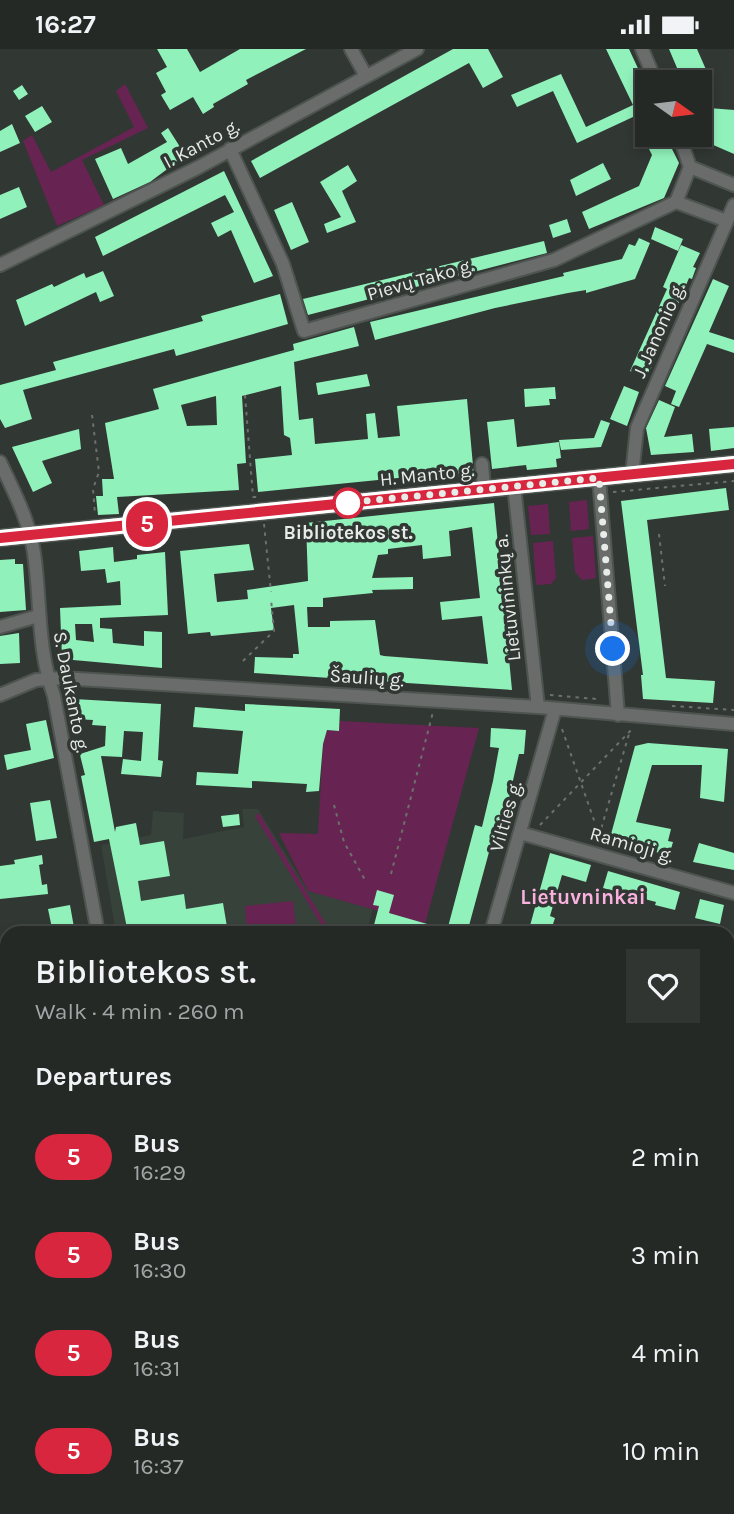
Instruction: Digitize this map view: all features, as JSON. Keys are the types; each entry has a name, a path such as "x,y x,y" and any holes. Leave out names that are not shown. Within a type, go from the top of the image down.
{"main road":[{"name":"H. Manto g.","path":"0,538 514,486 600,486 632,475 734,464"}],"street":[{"path":"351,49 366,76"},
{"name":"I. Kanto g.","path":"0,265 230,149 417,49"},
{"path":"642,49 651,70"},
{"path":"683,147 690,167 676,202 727,221"},
{"name":"Pievų Tako g.","path":"230,149 283,264 304,331 554,260 676,202"},
{"path":"690,167 734,185"},
{"name":"J. Janonio g.","path":"632,475 637,428 734,205"},
{"name":"S. Daukanto g.","path":"0,462 27,520 48,678 54,696 97,926"},
{"path":"482,464 484,489"},
{"name":"Lietuvininkų a.","path":"514,486 538,707"},
{"path":"600,486 618,715"},
{"path":"0,627 38,617"},
{"name":"Šaulių g.","path":"0,695 48,678 538,707 734,724"},
{"name":"Vilties g.","path":"493,926 524,834 555,709"},
{"name":"Ramioji g.","path":"524,834 734,893"}],"path":[{"path":"245,395 253,497 261,496 271,592"},
{"path":"92,415 99,472 93,489 96,530"},
{"path":"600,486 734,481"},
{"path":"659,534 665,586"},
{"path":"243,661 274,631 271,599"},
{"path":"536,693 617,701"},
{"path":"391,874 436,701"},
{"path":"666,705 734,710"},
{"path":"555,709 607,857"},
{"path":"524,834 581,782 644,718"},
{"path":"599,836 629,733"},
{"path":"334,805 344,842 365,880"}],"shaded area":[{"path":"125,84 148,128 82,160 104,205 57,226 23,141 32,135 51,172 134,127 116,91"},
{"path":"587,500 589,529 571,531 569,502"},
{"path":"548,504 550,534 531,535 528,506"},
{"path":"593,536 596,578 582,580 575,572 572,538"},
{"path":"553,541 556,578 551,584 536,585 533,543"},
{"path":"340,721 479,728 425,924 308,891 279,833 318,834 323,744 327,730 339,731"},
{"path":"242,809 258,809 308,891 373,909 368,926 115,926 101,845 151,835 153,811 184,813 183,839 244,827"},
{"path":"259,813 327,926 322,926 255,816"},
{"path":"293,901 296,926 247,926 245,906"}],"building":[{"path":"157,49 187,49 200,72 240,49 306,49 246,80 248,84 213,104 214,107 203,114 193,97 170,110 161,95 166,92 156,73 167,67"},
{"path":"453,49 488,49 503,77 483,88 469,63 260,178 251,161"},
{"path":"606,49 629,49 639,70 635,70 635,121 633,117 577,143 553,91 517,107 511,95 561,74 586,127 633,105"},
{"path":"669,49 697,49 706,70 678,70"},
{"path":"22,85 28,94 19,100 13,91"},
{"path":"42,106 52,122 35,132 25,116"},
{"path":"712,108 734,110 734,154 712,144"},
{"path":"12,124 20,143 0,152 0,131"},
{"path":"168,128 182,150 175,155 178,161 150,182 113,199 95,159 121,148 128,164 167,142 161,133"},
{"path":"648,147 671,147 679,163 664,198 589,229 582,212 639,186 652,155"},
{"path":"603,163 611,179 576,196 570,180"},
{"path":"348,165 357,181 342,191 356,222 327,233 324,224 341,217 320,182"},
{"path":"224,171 273,276 254,283 231,230 218,237 211,223 234,212 225,195 103,256 95,237"},
{"path":"19,187 27,207 0,219 0,195"},
{"path":"292,202 309,242 291,250 274,210"},
{"path":"567,219 571,232 553,238 549,225"},
{"path":"655,227 683,239 678,251 651,239"},
{"path":"639,238 650,243 635,279 586,293 586,290 495,308 375,340 370,322 564,276 563,273 622,259 629,244 635,246"},
{"path":"544,241 547,253 308,315 303,299"},
{"path":"681,245 700,253 693,267 696,268 692,279 689,278 647,378 630,371 667,289 663,287"},
{"path":"103,271 114,296 100,302 96,292 25,326 16,300 84,273 86,278"},
{"path":"713,279 729,286 709,332 734,340 734,353 707,344 679,407 671,404 676,391 665,386"},
{"path":"280,294 288,324 176,356 174,349 23,390 32,419 5,428 0,419 0,385 56,370 53,362 203,321 201,316"},
{"path":"354,327 359,346 294,362 299,420 313,418 315,444 368,439 366,414 375,413 378,438 400,436 397,406 467,399 474,477 459,478 458,472 258,492 255,459 292,455 290,438 284,435 281,386 242,396 246,463 237,464 239,490 117,497 119,514 98,515 96,496 103,496 102,479 114,479 105,423 159,409 153,389 294,350 293,344","holes":["216,396 217,425 187,426 181,405"]},
{"path":"367,374 370,386 318,395 316,383"},
{"path":"624,386 639,392 627,426 610,419"},
{"path":"555,387 556,399 549,399 550,405 525,407 524,389"},
{"path":"659,400 675,407 664,437 692,434 694,452 651,455 646,428"},
{"path":"514,419 517,447 559,442 561,458 556,459 557,467 527,470 526,465 492,469 487,422"},
{"path":"601,420 610,423 601,447 561,450 559,440 594,438"},
{"path":"734,427 734,448 711,451 709,429"},
{"path":"79,429 81,449 42,461 52,483 33,492 12,447"},
{"path":"726,488 729,510 647,520 666,678 715,681 713,703 643,699 643,675 621,501"},
{"path":"494,503 512,690 254,673 255,657 293,658 293,654 299,654 294,605 271,608 274,630 211,636 210,632 188,634 180,551 249,544 254,570 214,574 217,602 248,599 247,590 308,581 306,523","holes":["472,527 480,598 440,602 442,620 482,616 488,664 380,655 375,620 330,621 330,627 308,627 307,607 323,607 323,598 373,593 372,590 413,589 413,577 372,578 378,555 388,554 388,549 422,545 423,559 451,556 449,531"]},
{"path":"113,547 114,562 137,559 137,555 165,552 168,615 100,618 100,628 112,629 113,643 144,646 144,631 162,632 162,668 62,659 60,608 121,605 120,581 107,583 105,569 81,571 79,551","holes":["75,624 92,624 94,642 76,640"]},
{"path":"15,559 15,564 23,564 26,610 0,612 0,560"},
{"path":"19,633 20,663 0,664 0,636"},
{"path":"74,699 161,704 158,760 163,761 161,777 121,774 123,759 141,761 143,732 124,731 122,757 101,756 115,832 116,827 136,823 140,845 164,841 170,876 138,881 141,901 184,894 186,909 223,903 227,926 127,926 109,839 94,842 81,776 85,775 80,755 77,755 105,746 106,726 92,725 93,720 75,719"},
{"path":"245,704 340,709 339,731 327,730 323,744 319,791 306,792 307,784 252,781 252,788 196,785 197,772 238,774 243,731 193,727 195,707 245,711"},
{"path":"46,720 54,758 7,770 4,755 31,750 26,724"},
{"path":"491,728 526,730 524,754 519,754 504,820 498,819 469,926 448,926 475,825 482,827 493,781 499,748 490,747"},
{"path":"648,743 728,749 724,802 700,798 702,765 652,765 636,822 671,829 668,841 673,842 669,856 610,838 635,746"},
{"path":"50,800 57,838 36,841 30,803"},
{"path":"239,814 240,825 223,827 221,816"},
{"path":"699,843 734,853 734,870 693,862"},
{"path":"550,853 591,865 586,882 562,875 550,916 555,918 552,926 530,926"},
{"path":"42,855 43,864 39,865 42,885 47,884 48,894 0,899 0,866 15,864 14,860"},
{"path":"608,871 680,892 675,910 603,888"},
{"path":"377,890 394,895 389,913 434,926 374,925 379,906 373,905"},
{"path":"700,899 724,905 720,924 695,918"},
{"path":"70,905 74,926 52,926 48,909"}],"bus line":[{"name":"5","path":"0,538 734,464"}],"place":[{"name":"Bibliotekos st.","path":"348,503"}],"district":[{"name":"Lietuvninkai","path":"583,897"}],"route":[{"path":"348,503 345,503 599,478 613,649"}]}
